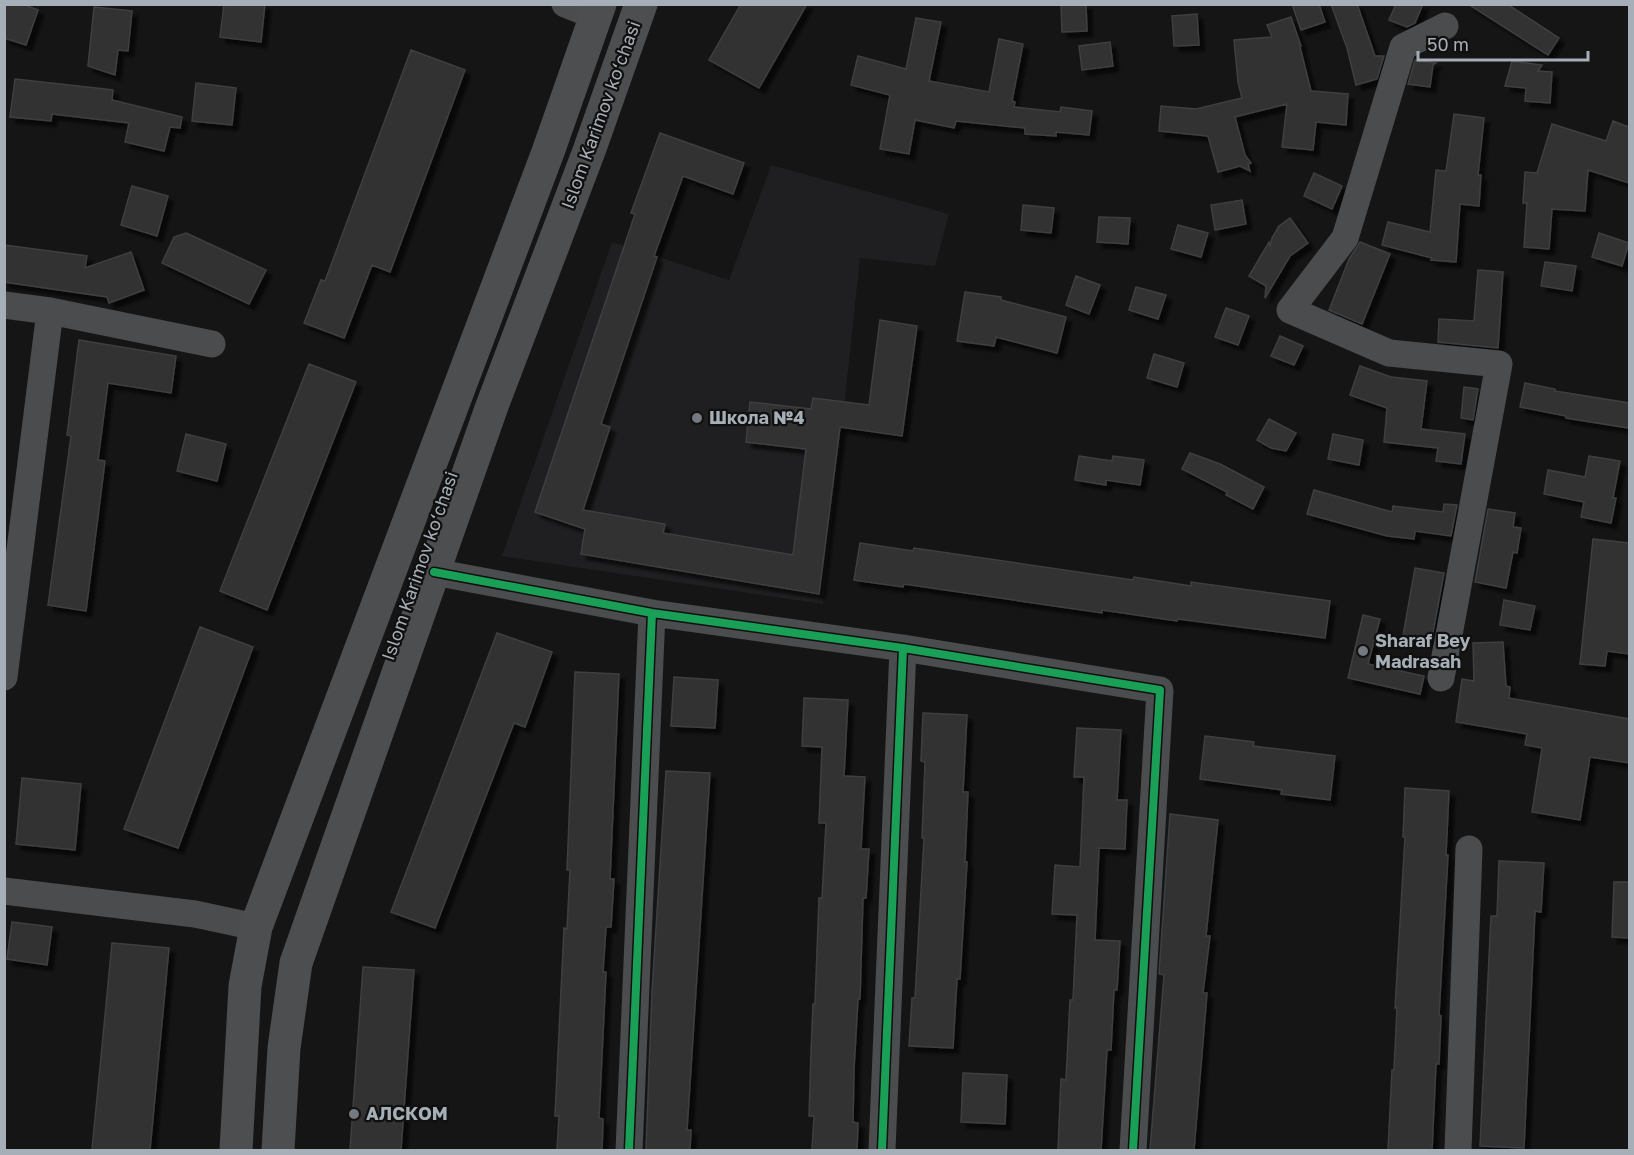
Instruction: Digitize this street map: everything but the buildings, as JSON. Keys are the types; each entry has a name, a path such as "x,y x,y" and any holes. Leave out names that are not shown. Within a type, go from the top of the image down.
{"main road":[{"name":"Islom Karimov ko‘chasi","path":"278,1150 284,1047 296,963 492,406 589,151 641,4"},
{"name":"Islom Karimov ko‘chasi","path":"236,1150 245,986 256,927 548,152 597,10"}],"street":[{"path":"565,4 597,10"},
{"path":"1442,678 1499,364 1389,353 1290,310 1345,238 1403,47 1445,26"},
{"path":"4,304 50,311 212,344"},
{"path":"4,677 11,562 50,311"},
{"path":"434,572 652,613 903,648 1160,690 1133,1150"},
{"path":"629,1150 652,613"},
{"path":"882,1150 903,648"},
{"path":"1458,1150 1469,849"},
{"path":"4,891 195,914 256,927"}],"shaded area":[{"name":"Школа №4","path":"771,165 949,214 935,266 860,258 823,604 502,556 612,242 729,280"}],"cycle path":[{"path":"434,572 652,613 903,648 1160,690 1133,1150"},
{"path":"629,1150 652,613"},
{"path":"882,1150 903,648"}],"place":[{"name":"Школа №4","path":"697,418"},
{"name":"Sharaf Bey Madrasah","path":"1363,651"},
{"name":"АЛСКОМ","path":"354,1114"}]}
